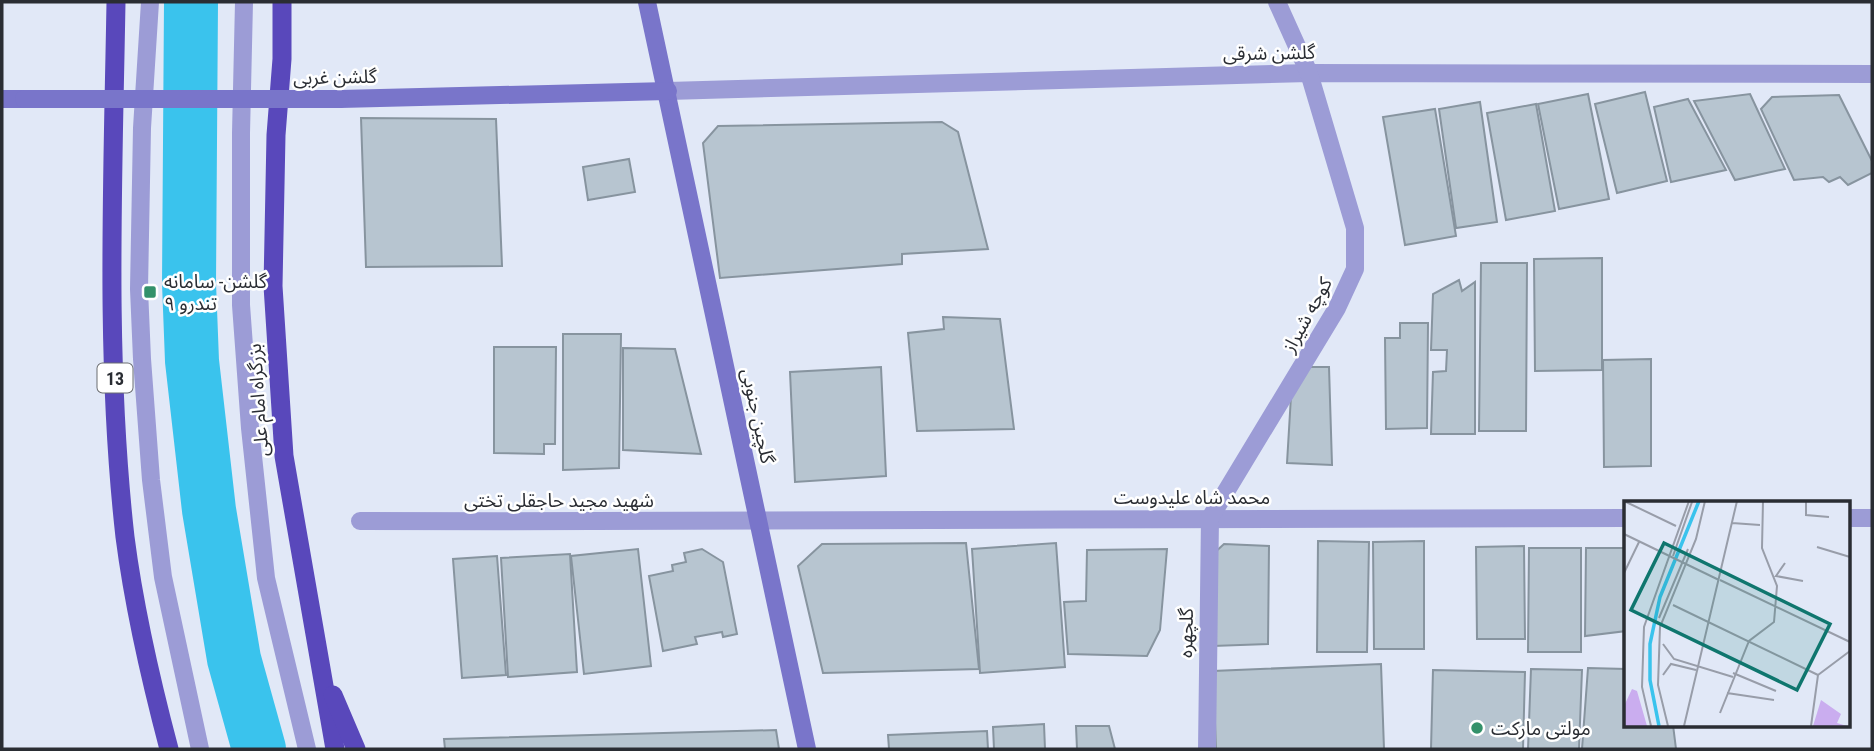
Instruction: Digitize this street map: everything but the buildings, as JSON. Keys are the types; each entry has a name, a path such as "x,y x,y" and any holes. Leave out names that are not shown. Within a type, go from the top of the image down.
{"highway":[{"name":"13","path":"116,2 112,272 117,420 125,538 151,682 169,749"},
{"name":"بزرگراه امام علی","path":"282,2 282,59 276,135 274,299 284,456 335,749"},
{"path":"318,661 356,749"}],"main road":[{"name":"گلچین جنوبی","path":"647,2 807,749"},
{"name":"گلشن غربی","path":"2,99 340,99 668,91"}],"street":[{"path":"150,2 142,128 138,289 143,372 151,480 163,577 200,749"},
{"path":"244,2 241,109 242,305 250,428 266,578 307,749"},
{"name":"کوچه شیراز","path":"1210,518 1337,309 1355,269 1355,229 1309,73 1277,2"},
{"name":"گلشن شرقی","path":"668,91 1309,73 1872,74"},
{"name":"گلچهره","path":"1207,749 1210,518"},
{"name":"محمد شاه علیدوست","path":"758,522 1624,518"},
{"path":"1850,518 1872,518"},
{"name":"شهید مجید حاجقلی تختی","path":"360,521 758,522"}],"waterway":[{"path":"191,2 189,283 192,361 209,510 234,659 259,749"}],"place":[{"name":"گلشن- سامانه ۹ تندرو","path":"150,292"},
{"name":"مولتی مارکت","path":"1477,728"}]}
